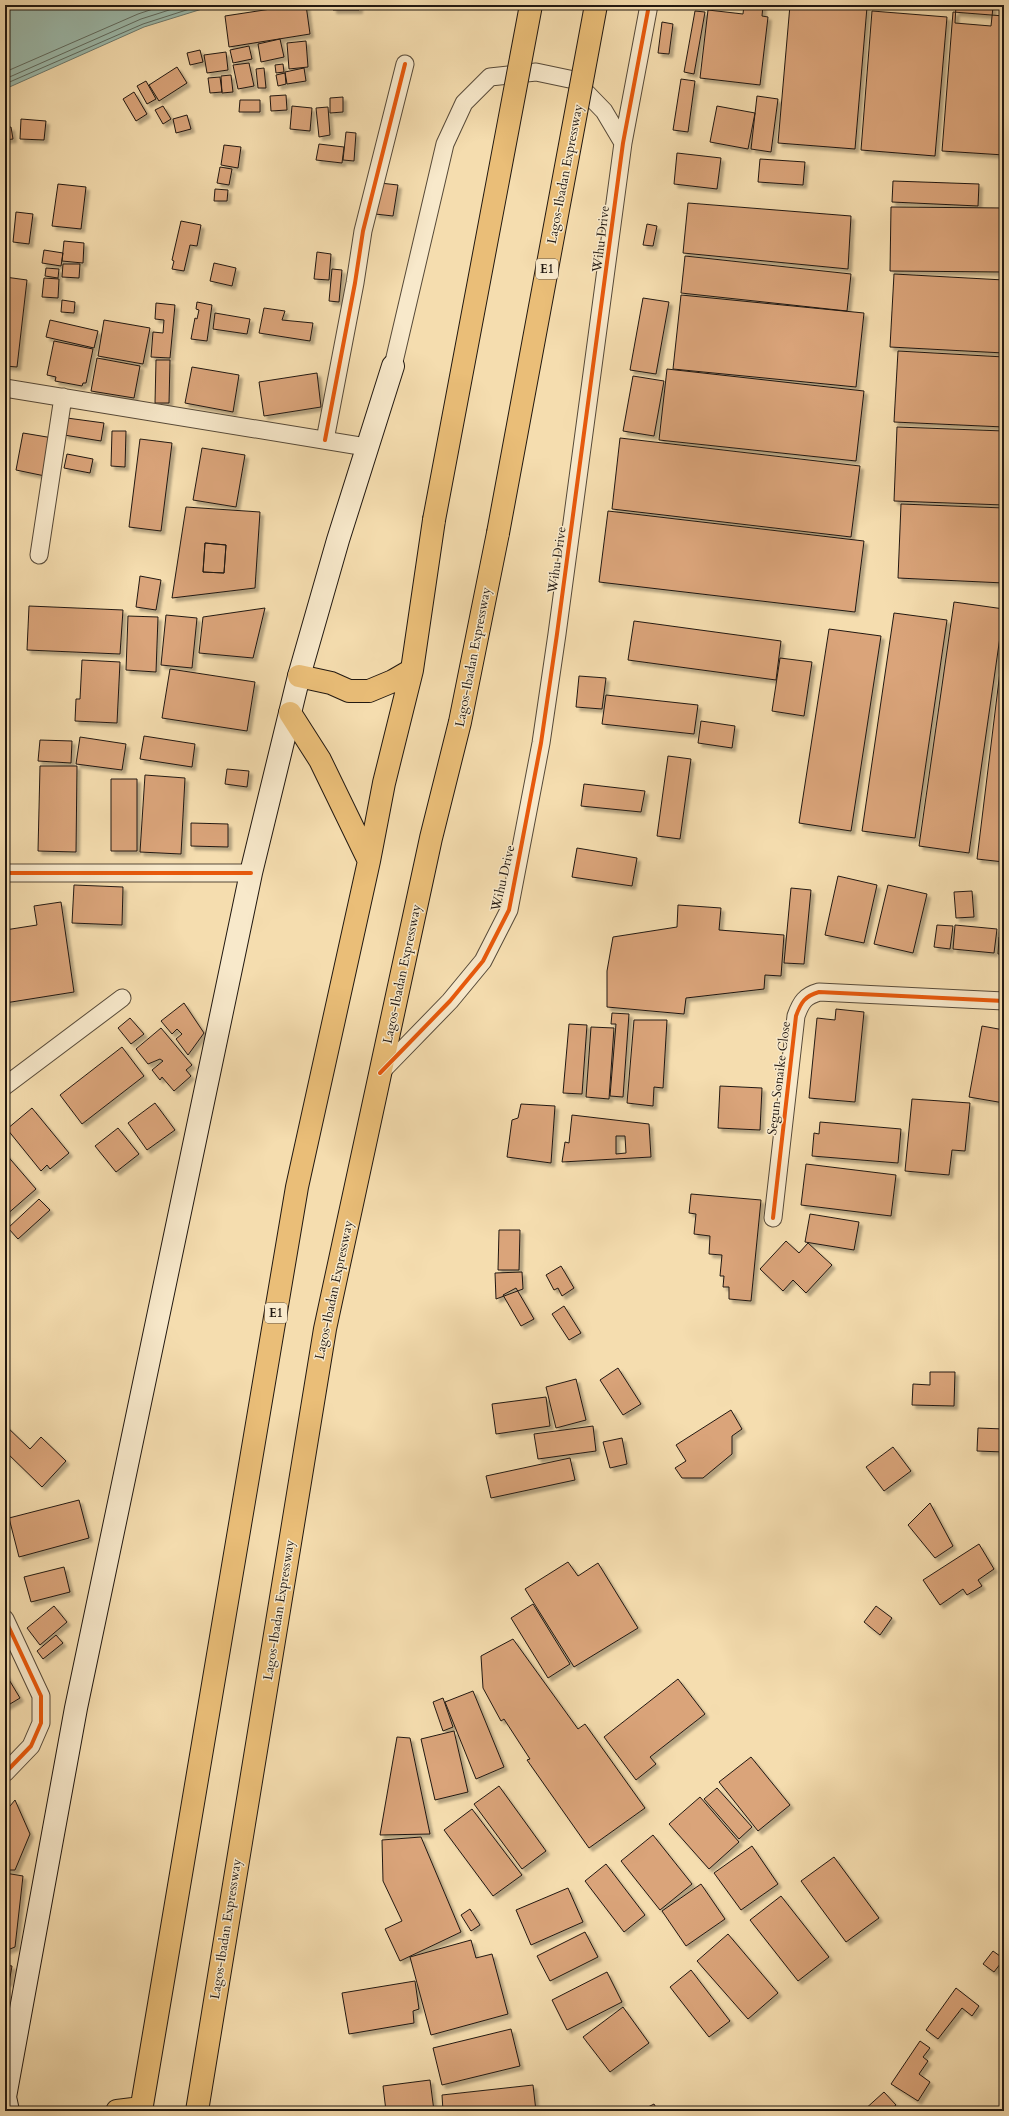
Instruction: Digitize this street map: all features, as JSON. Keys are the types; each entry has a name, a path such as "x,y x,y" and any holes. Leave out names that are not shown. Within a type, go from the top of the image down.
{"highway":[{"name":"E1","path":"141,2110 297,1186 369,861 384,783 412,670 434,520 531,5"},
{"name":"Lagos-Ibadan Expressway","path":"197,2111 325,1329 431,838 460,722 498,533 596,5"},
{"path":"299,676 331,684 349,691 368,691 412,670"},
{"path":"290,713 320,760 369,861"},
{"path":"117,2111 141,2110"}],"main road":[{"path":"8,2111 5,2097 76,1708 251,873 299,676 366,447 393,366"}],"street":[{"name":"Wihu Drive","path":"380,1073 450,1001 482,960 509,910 541,743 558,634 623,143 649,5"},
{"path":"325,440 355,284 363,231 405,64"},
{"path":"393,366 445,144 464,103 490,77 536,72 574,80 604,111 623,143"},
{"path":"5,388 366,447"},
{"path":"39,556 63,397"},
{"path":"5,873 251,873"},
{"name":"Segun Sonaike Close","path":"772,1218 796,1016 800,1004 808,996 819,992 1004,1001"},
{"path":"5,1086 122,998"},
{"path":"5,1619 41,1696 41,1723 31,1746 5,1773"}],"water":[{"path":"5,5 215,5 144,27 5,89"}],"building":[{"path":"297,5 306,5 310,34 229,47 225,16"},
{"path":"333,5 359,5 359,10 333,10"},
{"path":"744,5 763,5 762,16 768,17 760,85 700,78 708,10 743,14"},
{"path":"790,5 867,7 855,149 778,143"},
{"path":"956,5 993,7 991,26 955,23"},
{"path":"695,11 705,12 694,74 684,72"},
{"path":"872,11 947,17 935,156 861,150"},
{"path":"953,12 1004,16 1004,155 942,151"},
{"path":"662,22 673,24 669,54 658,53"},
{"path":"280,39 284,57 261,62 258,44"},
{"path":"306,41 308,67 289,69 287,43"},
{"path":"249,46 252,59 233,63 230,50"},
{"path":"200,50 203,62 190,65 187,53"},
{"path":"226,52 228,70 207,73 204,55"},
{"path":"249,63 254,86 238,89 233,65"},
{"path":"283,64 284,72 276,73 275,65"},
{"path":"177,67 187,83 159,101 149,85"},
{"path":"264,68 266,88 258,88 256,69"},
{"path":"304,68 306,81 287,84 285,72"},
{"path":"285,73 286,84 278,86 276,75"},
{"path":"231,75 233,92 222,93 221,76"},
{"path":"220,77 222,92 210,93 208,78"},
{"path":"681,79 695,81 688,132 673,130"},
{"path":"146,81 156,99 147,104 137,86"},
{"path":"134,92 147,114 136,121 123,99"},
{"path":"286,95 287,110 271,111 270,96"},
{"path":"757,96 778,99 771,152 751,149"},
{"path":"343,97 343,112 330,113 330,98"},
{"path":"240,100 260,100 260,112 239,112"},
{"path":"163,106 171,119 163,124 155,110"},
{"path":"292,106 312,108 310,131 290,129"},
{"path":"717,106 755,113 748,149 710,142"},
{"path":"328,107 330,135 319,137 316,108"},
{"path":"187,115 191,129 176,133 173,119"},
{"path":"21,119 46,121 44,140 20,139"},
{"path":"11,127 13,139 5,140 5,128"},
{"path":"346,132 356,133 354,161 343,160"},
{"path":"319,144 344,147 342,163 316,160"},
{"path":"224,145 241,147 238,168 221,165"},
{"path":"677,153 721,158 717,189 674,184"},
{"path":"760,159 805,162 803,185 758,182"},
{"path":"220,167 232,169 229,185 217,183"},
{"path":"893,181 979,184 978,206 892,202"},
{"path":"380,183 398,185 393,216 375,214"},
{"path":"58,184 86,187 81,229 52,226"},
{"path":"215,189 228,190 227,201 214,201"},
{"path":"688,203 851,216 848,269 683,253"},
{"path":"891,207 1004,208 1004,272 890,271"},
{"path":"16,212 33,214 29,244 13,242"},
{"path":"181,221 201,225 197,246 190,245 184,271 172,269 174,261 172,260"},
{"path":"647,224 657,226 653,246 643,245"},
{"path":"64,241 84,243 83,263 62,261"},
{"path":"44,250 63,253 61,266 42,263"},
{"path":"317,252 331,254 329,280 314,279"},
{"path":"685,256 851,274 847,311 681,293"},
{"path":"214,263 236,268 232,286 210,281"},
{"path":"63,264 80,264 79,278 62,277"},
{"path":"46,268 59,269 58,278 45,276"},
{"path":"332,269 342,270 339,302 329,301"},
{"path":"894,274 1004,280 1004,353 890,347"},
{"path":"5,277 27,280 17,367 5,366"},
{"path":"44,278 59,279 58,298 42,297"},
{"path":"681,295 864,313 856,387 673,369"},
{"path":"643,298 669,302 656,374 630,370"},
{"path":"62,300 75,302 74,313 61,312"},
{"path":"197,302 212,305 207,341 191,339 195,318 197,319 199,310 196,309"},
{"path":"156,303 175,305 170,358 151,357 153,332 163,333 164,320 155,319"},
{"path":"264,308 285,311 282,320 313,323 310,341 259,333"},
{"path":"215,313 250,319 247,334 213,329"},
{"path":"50,320 98,331 94,348 46,337"},
{"path":"104,320 150,328 143,364 98,356"},
{"path":"54,341 93,349 86,383 83,383 82,386 55,381 56,377 47,375"},
{"path":"898,351 1004,357 1004,427 894,422"},
{"path":"97,358 140,366 134,398 91,391"},
{"path":"156,360 170,360 169,403 155,403"},
{"path":"192,367 239,375 233,412 185,403"},
{"path":"667,369 864,391 856,461 659,440"},
{"path":"317,373 321,407 264,416 259,382"},
{"path":"633,376 664,381 654,436 623,431"},
{"path":"67,418 104,423 101,441 64,435"},
{"path":"897,427 1004,431 1004,505 894,501"},
{"path":"112,431 126,431 125,467 111,466"},
{"path":"23,433 53,438 45,476 16,470"},
{"path":"620,438 860,466 851,537 612,509"},
{"path":"140,439 172,443 161,531 129,527"},
{"path":"202,448 245,455 236,507 193,500"},
{"path":"67,454 93,459 90,473 64,468"},
{"path":"901,504 1004,508 1004,583 898,578"},
{"path":"186,507 260,512 255,588 172,598","holes":["205,543 226,545 224,573 203,572"]},
{"path":"608,511 864,541 855,612 599,582"},
{"path":"205,543 226,545 224,573 203,572"},
{"path":"140,576 161,580 156,610 136,607"},
{"path":"954,602 1004,609 969,853 919,846"},
{"path":"29,606 123,610 120,654 27,650"},
{"path":"265,608 253,658 199,653 203,617"},
{"path":"894,613 947,620 915,838 862,831"},
{"path":"166,615 197,618 192,668 161,665"},
{"path":"128,616 158,617 156,672 126,670"},
{"path":"634,621 781,641 776,680 628,660"},
{"path":"829,629 881,636 851,831 799,823"},
{"path":"1004,639 1004,862 977,859"},
{"path":"780,658 812,662 804,716 772,711"},
{"path":"82,660 120,662 117,723 75,721 76,699 80,699"},
{"path":"170,669 255,682 247,731 162,718"},
{"path":"579,676 606,678 602,709 576,707"},
{"path":"606,695 698,705 694,734 602,724"},
{"path":"701,721 735,726 732,748 698,743"},
{"path":"144,736 195,744 192,767 140,759"},
{"path":"80,737 126,744 122,770 76,764"},
{"path":"40,740 72,741 71,763 38,761"},
{"path":"668,756 691,759 680,839 657,836"},
{"path":"40,766 77,766 76,852 38,851"},
{"path":"227,769 249,771 247,787 225,784"},
{"path":"145,775 185,778 181,854 140,852"},
{"path":"111,779 137,779 137,851 111,851"},
{"path":"584,784 645,791 641,812 581,806"},
{"path":"191,823 228,824 228,847 191,846"},
{"path":"577,848 637,858 632,886 572,877"},
{"path":"838,876 877,885 864,943 825,935"},
{"path":"74,885 123,887 122,925 72,923"},
{"path":"888,885 927,894 913,953 874,944"},
{"path":"791,888 811,890 804,964 784,963"},
{"path":"972,891 974,917 956,918 954,892"},
{"path":"61,902 74,992 5,1003 5,930 37,925 34,906"},
{"path":"678,905 721,908 719,930 784,935 781,976 765,975 764,989 686,998 684,1014 607,1007 607,971 613,937 677,927"},
{"path":"937,925 953,926 950,949 934,947"},
{"path":"955,925 997,929 994,953 953,949"},
{"path":"999,937 1004,937 1004,954 998,954"},
{"path":"184,1003 204,1033 188,1055 176,1039 182,1034 177,1029 172,1034 161,1021"},
{"path":"836,1009 864,1012 855,1102 809,1098 817,1018 835,1020"},
{"path":"612,1013 629,1014 623,1097 610,1096 616,1024 611,1024"},
{"path":"130,1018 144,1034 131,1044 118,1028"},
{"path":"634,1020 667,1020 663,1088 654,1087 653,1106 627,1103"},
{"path":"569,1024 587,1025 582,1094 563,1093"},
{"path":"982,1026 1004,1030 1004,1103 969,1097"},
{"path":"591,1027 614,1028 609,1099 586,1097"},
{"path":"161,1028 192,1065 186,1070 191,1076 174,1091 162,1077 160,1080 152,1070 163,1061 160,1059 148,1064 136,1049"},
{"path":"122,1047 144,1076 82,1124 60,1095"},
{"path":"720,1086 762,1088 760,1130 718,1128"},
{"path":"912,1099 970,1103 965,1151 952,1150 949,1175 905,1171"},
{"path":"155,1103 175,1130 147,1150 128,1123"},
{"path":"521,1104 555,1106 551,1163 507,1157 512,1120 518,1118"},
{"path":"32,1108 69,1153 50,1169 47,1165 41,1171 7,1129"},
{"path":"572,1115 649,1124 651,1157 562,1162 565,1142 569,1143","holes":["616,1136 625,1136 626,1153 616,1154"]},
{"path":"820,1122 901,1129 898,1163 812,1156 814,1133 819,1134"},
{"path":"118,1128 139,1154 116,1172 95,1146"},
{"path":"5,1153 36,1189 5,1216"},
{"path":"806,1164 896,1175 891,1216 801,1205"},
{"path":"691,1194 761,1200 751,1301 729,1299 729,1287 723,1287 724,1276 720,1276 722,1255 709,1254 710,1236 694,1234 696,1214 689,1213"},
{"path":"39,1199 50,1210 18,1239 8,1228"},
{"path":"810,1214 859,1222 854,1250 805,1242"},
{"path":"499,1230 520,1230 519,1270 498,1270"},
{"path":"786,1241 799,1253 808,1243 832,1265 806,1293 793,1280 783,1291 760,1269"},
{"path":"561,1266 574,1288 562,1296 558,1288 554,1290 546,1275"},
{"path":"522,1272 523,1289 496,1299 495,1273"},
{"path":"516,1288 534,1319 521,1326 503,1295"},
{"path":"564,1306 581,1333 569,1340 552,1314"},
{"path":"618,1368 641,1404 623,1415 600,1380"},
{"path":"930,1372 955,1372 954,1406 912,1405 913,1384 930,1385"},
{"path":"576,1379 586,1420 556,1428 546,1387"},
{"path":"546,1397 550,1426 496,1434 492,1404"},
{"path":"731,1410 742,1429 732,1436 732,1454 703,1478 682,1478 675,1468 686,1461 676,1445"},
{"path":"5,1425 30,1449 41,1437 66,1461 42,1487 5,1451"},
{"path":"593,1426 596,1451 538,1459 534,1434"},
{"path":"978,1428 1004,1429 1004,1452 977,1451"},
{"path":"622,1438 627,1464 610,1468 603,1442"},
{"path":"893,1447 911,1471 884,1491 866,1467"},
{"path":"570,1458 575,1480 491,1498 486,1476"},
{"path":"79,1500 89,1538 19,1557 9,1518"},
{"path":"930,1503 953,1546 935,1558 908,1525"},
{"path":"979,1544 994,1569 978,1580 982,1586 967,1595 963,1589 940,1605 923,1580"},
{"path":"568,1562 578,1576 598,1563 638,1628 574,1667 525,1589"},
{"path":"64,1567 70,1592 31,1602 24,1577"},
{"path":"533,1604 570,1664 548,1678 511,1618"},
{"path":"54,1606 67,1622 40,1645 27,1628"},
{"path":"876,1606 892,1618 880,1635 864,1622"},
{"path":"56,1635 63,1643 43,1659 37,1651"},
{"path":"513,1639 578,1729 585,1724 645,1808 589,1848 527,1760 530,1759 504,1719 501,1721 483,1688 481,1656"},
{"path":"5,1673 20,1698 5,1707"},
{"path":"678,1679 705,1714 650,1757 656,1764 636,1780 604,1737"},
{"path":"473,1691 504,1767 476,1779 445,1702"},
{"path":"443,1698 453,1727 443,1731 433,1702"},
{"path":"454,1731 468,1792 435,1800 421,1739"},
{"path":"397,1737 410,1738 430,1834 380,1835"},
{"path":"751,1757 790,1805 758,1831 719,1782"},
{"path":"499,1786 546,1851 522,1869 474,1804"},
{"path":"717,1788 752,1827 739,1839 704,1799"},
{"path":"700,1797 739,1842 709,1869 669,1824"},
{"path":"15,1800 30,1834 15,1870 5,1870 5,1812"},
{"path":"472,1809 522,1875 493,1896 444,1830"},
{"path":"653,1835 692,1884 660,1910 621,1861"},
{"path":"421,1837 461,1932 400,1961 385,1929 402,1921 383,1881 382,1840"},
{"path":"752,1846 778,1884 741,1910 714,1873"},
{"path":"834,1857 879,1918 846,1942 801,1881"},
{"path":"606,1864 645,1915 624,1932 585,1881"},
{"path":"5,1873 23,1876 15,1947 5,1951"},
{"path":"701,1884 725,1919 686,1946 662,1911"},
{"path":"568,1888 583,1922 531,1945 516,1910"},
{"path":"781,1896 829,1957 798,1981 750,1920"},
{"path":"470,1909 480,1925 471,1931 461,1915"},
{"path":"585,1932 598,1957 550,1981 537,1956"},
{"path":"728,1934 778,1993 748,2019 697,1961"},
{"path":"471,1940 476,1958 492,1954 508,2014 431,2035 410,1957"},
{"path":"993,1951 1004,1959 994,1972 983,1964"},
{"path":"5,1965 12,1966 9,1983 5,1982"},
{"path":"691,1970 730,2021 709,2037 670,1987"},
{"path":"607,1972 622,2002 567,2030 552,2000"},
{"path":"415,1981 419,2009 413,2011 414,2023 349,2034 342,1993"},
{"path":"956,1988 979,2006 972,2016 962,2008 938,2039 926,2030"},
{"path":"623,2007 649,2043 610,2072 583,2037"},
{"path":"511,2029 520,2066 442,2085 433,2048"},
{"path":"920,2041 930,2048 923,2057 928,2061 919,2074 930,2082 918,2101 891,2084"},
{"path":"430,2080 434,2111 386,2111 383,2086"},
{"path":"533,2085 536,2111 443,2111 442,2095"},
{"path":"884,2092 896,2105 891,2109 894,2111 863,2111"},
{"path":"654,2104 658,2111 640,2111"}],"cycle path":[{"path":"380,1073 450,1001 483,961 509,910 541,743 623,143 649,5"},
{"path":"325,440 355,283 363,231 405,64"},
{"path":"5,873 251,873"},
{"path":"773,1218 796,1016 804,1000 810,995 819,992 1004,1001"},
{"path":"5,1619 41,1696 41,1723 31,1746 5,1773"}]}
